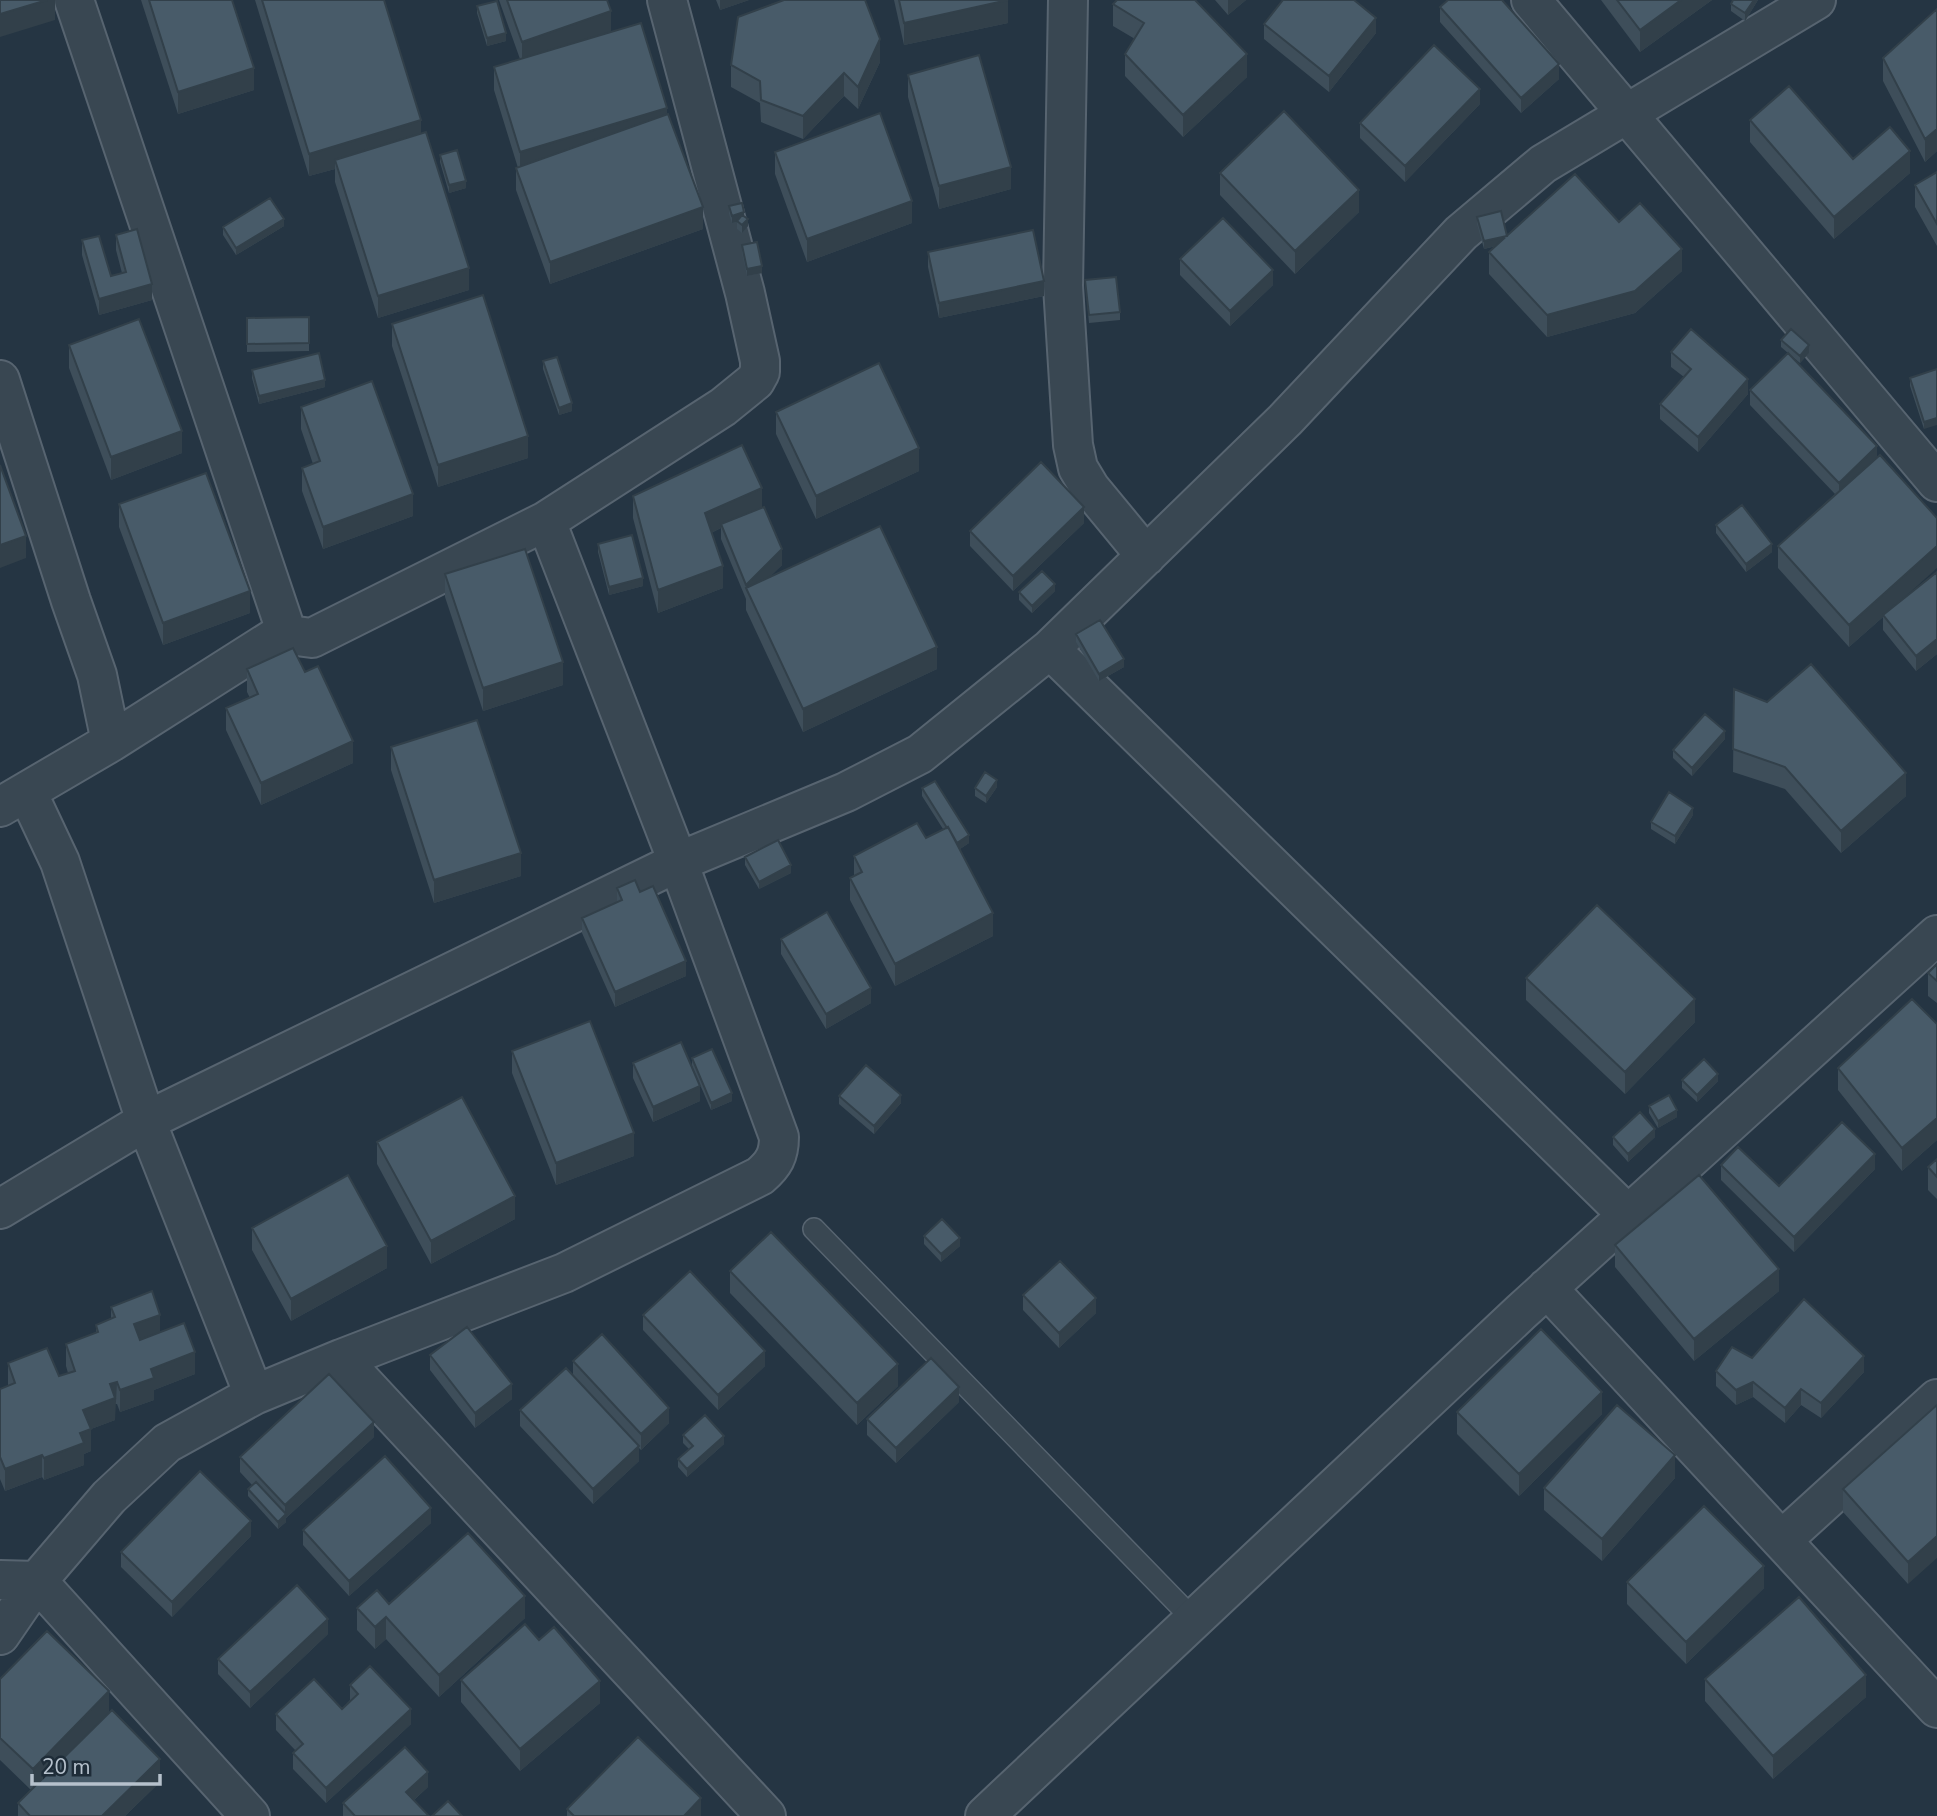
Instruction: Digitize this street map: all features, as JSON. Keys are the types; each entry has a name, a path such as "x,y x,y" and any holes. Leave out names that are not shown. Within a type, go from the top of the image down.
{"street":[{"path":"74,0 286,631 111,742 13,800 60,862 146,1121 254,1395"},
{"path":"281,634 312,638 546,520 723,407 750,386 760,372 761,361 746,293 667,0"},
{"path":"1068,0 1063,286 1073,445 1078,468 1090,488 1146,556"},
{"path":"1531,0 1937,482"},
{"path":"0,1209 146,1121 678,862 846,792 920,754 1050,649 1285,420 1461,233 1543,164 1816,0"},
{"path":"0,380 97,675 111,742"},
{"path":"0,1635 19,1581 167,1443 254,1395 564,1273 761,1176 774,1164 779,1151 779,1137 678,862 546,520"},
{"path":"1050,649 1628,1215"},
{"path":"985,1816 1547,1288 1937,935"},
{"path":"1547,1288 1937,1708"},
{"path":"341,1359 766,1816"},
{"path":"1782,1539 1937,1399"},
{"path":"19,1581 250,1816"}],"lane":[{"path":"814,1228 1194,1620"}],"building":[{"path":"0,0 47,0 0,14"},
{"path":"149,0 232,0 254,68 178,92"},
{"path":"262,0 384,0 421,120 309,154"},
{"path":"507,0 607,0 611,11 522,42"},
{"path":"784,0 865,0 880,39 858,87 844,73 803,116 761,100 760,81 731,65 738,17"},
{"path":"899,0 1008,0 904,23"},
{"path":"1117,0 1195,0 1247,54 1183,115 1125,54 1144,23 1113,4"},
{"path":"1283,0 1354,0 1376,18 1329,76 1264,24"},
{"path":"1448,0 1502,0 1559,64 1521,98 1440,7"},
{"path":"1617,0 1681,0 1640,30"},
{"path":"1733,0 1754,0 1745,13 1731,4"},
{"path":"497,1 506,33 487,38 477,6"},
{"path":"1937,9 1937,129 1925,139 1883,58"},
{"path":"641,23 667,108 520,152 494,67"},
{"path":"1434,45 1480,89 1405,166 1360,123"},
{"path":"979,55 1011,167 939,186 908,75"},
{"path":"1789,86 1853,159 1890,127 1910,151 1834,217 1750,120"},
{"path":"1284,111 1359,190 1295,251 1220,173"},
{"path":"880,113 912,201 807,239 775,152"},
{"path":"668,114 703,207 550,262 516,168"},
{"path":"426,132 469,268 378,296 335,160"},
{"path":"457,150 466,181 449,185 440,155"},
{"path":"1937,172 1937,224 1915,185"},
{"path":"1575,174 1619,222 1640,203 1682,249 1635,291 1547,315 1489,252"},
{"path":"270,198 284,219 236,248 223,227"},
{"path":"742,203 744,212 732,216 729,206"},
{"path":"1501,211 1507,236 1484,241 1477,217"},
{"path":"742,215 748,219 742,225 737,221"},
{"path":"1223,218 1273,270 1230,311 1180,259"},
{"path":"137,229 152,284 99,299 82,240 99,236 111,276 126,272 116,235"},
{"path":"1033,230 1044,281 939,303 928,252"},
{"path":"757,242 762,266 747,269 742,245"},
{"path":"1116,277 1120,312 1089,315 1085,280"},
{"path":"483,295 528,436 438,465 392,324"},
{"path":"309,317 309,343 247,344 247,318"},
{"path":"139,319 182,431 111,457 69,345"},
{"path":"1691,329 1748,379 1698,437 1660,404 1691,369 1671,352"},
{"path":"1791,329 1809,345 1800,356 1781,340"},
{"path":"319,353 325,380 259,396 252,370"},
{"path":"1788,353 1877,446 1839,483 1750,390"},
{"path":"557,357 572,403 559,408 543,361"},
{"path":"879,363 919,448 816,496 776,412"},
{"path":"1937,369 1937,418 1924,422 1910,378"},
{"path":"372,381 413,494 323,527 302,468 320,461 301,407"},
{"path":"742,445 762,488 705,513 723,566 658,590 633,496"},
{"path":"1880,455 1937,518 1937,546 1849,625 1778,546"},
{"path":"1041,462 1084,507 1013,576 970,531"},
{"path":"0,465 26,536 0,545"},
{"path":"206,473 250,591 163,623 119,504"},
{"path":"1742,505 1772,544 1746,564 1716,525"},
{"path":"764,507 782,549 746,585 721,524"},
{"path":"880,526 937,647 803,709 746,588"},
{"path":"632,535 643,578 609,587 598,544"},
{"path":"525,549 563,662 483,688 445,574"},
{"path":"1042,571 1055,584 1032,606 1019,592"},
{"path":"1937,572 1937,639 1916,656 1883,615"},
{"path":"1100,620 1124,659 1099,674 1076,634"},
{"path":"293,648 305,672 318,666 353,741 261,783 226,708 258,694 247,669"},
{"path":"1811,664 1906,773 1841,831 1785,767 1733,749 1734,689 1767,702"},
{"path":"1705,714 1725,731 1692,768 1673,750"},
{"path":"477,720 521,853 434,880 391,747"},
{"path":"985,772 997,780 986,796 975,788"},
{"path":"935,781 969,835 957,843 922,788"},
{"path":"1669,792 1693,808 1675,836 1651,822"},
{"path":"917,823 926,838 948,827 993,913 895,964 850,878 862,872 854,856"},
{"path":"778,840 791,865 759,882 745,857"},
{"path":"635,880 640,892 653,886 686,961 615,992 582,918 622,900 617,888"},
{"path":"1597,905 1695,999 1625,1072 1526,978"},
{"path":"827,912 871,988 826,1014 781,939"},
{"path":"1937,964 1937,981 1928,973"},
{"path":"1912,999 1937,1024 1937,1118 1902,1148 1838,1068"},
{"path":"590,1021 634,1133 556,1163 512,1051"},
{"path":"681,1042 700,1086 653,1107 633,1063"},
{"path":"712,1049 732,1093 711,1103 692,1058"},
{"path":"1704,1059 1718,1074 1697,1095 1682,1080"},
{"path":"866,1065 901,1095 874,1126 839,1096"},
{"path":"1669,1095 1677,1110 1658,1121 1649,1106"},
{"path":"462,1097 515,1196 431,1241 377,1142"},
{"path":"1640,1112 1655,1129 1628,1154 1613,1137"},
{"path":"1842,1122 1875,1154 1794,1237 1721,1165 1738,1147 1779,1186"},
{"path":"1937,1159 1937,1177 1928,1167"},
{"path":"348,1175 387,1246 291,1299 252,1228"},
{"path":"1699,1175 1779,1269 1694,1339 1615,1245"},
{"path":"942,1219 960,1238 941,1254 924,1236"},
{"path":"771,1232 898,1364 857,1403 730,1271"},
{"path":"1060,1261 1096,1298 1059,1333 1023,1295"},
{"path":"690,1271 765,1351 718,1395 643,1315"},
{"path":"152,1291 160,1315 134,1324 140,1340 184,1323 195,1352 151,1369 154,1378 120,1390 117,1382 110,1384 115,1398 83,1410 91,1429 80,1433 84,1443 5,1469 0,1457 0,1389 15,1383 8,1363 47,1348 59,1376 75,1371 66,1344 98,1332 96,1325 115,1317 111,1307"},
{"path":"1804,1299 1864,1356 1821,1403 1801,1389 1785,1408 1753,1382 1736,1390 1716,1371 1732,1347 1752,1358"},
{"path":"467,1327 512,1384 475,1413 430,1355"},
{"path":"1541,1329 1602,1392 1519,1474 1457,1412"},
{"path":"602,1334 669,1408 641,1434 573,1361"},
{"path":"931,1358 959,1387 896,1448 867,1419"},
{"path":"566,1368 639,1446 593,1489 520,1410"},
{"path":"329,1374 374,1422 285,1505 240,1457"},
{"path":"1617,1405 1675,1455 1602,1539 1544,1488"},
{"path":"1937,1405 1937,1536 1908,1562 1843,1489"},
{"path":"705,1415 724,1436 687,1469 678,1459 693,1446 683,1435"},
{"path":"385,1456 431,1508 349,1581 303,1530"},
{"path":"200,1471 251,1521 172,1602 121,1552"},
{"path":"256,1482 286,1514 278,1522 248,1489"},
{"path":"1704,1506 1764,1566 1686,1642 1627,1582"},
{"path":"468,1533 525,1596 439,1675 386,1617 375,1627 357,1608 377,1590 389,1604"},
{"path":"297,1585 328,1619 250,1692 218,1659"},
{"path":"1799,1597 1866,1675 1773,1756 1705,1679"},
{"path":"525,1624 539,1640 554,1627 600,1681 520,1749 461,1680"},
{"path":"47,1631 109,1691 33,1769 0,1738 0,1679"},
{"path":"370,1666 411,1709 326,1788 293,1753 303,1744 276,1714 314,1679 342,1709 358,1694 350,1685"},
{"path":"112,1710 160,1759 102,1816 30,1816 18,1803"},
{"path":"638,1737 701,1798 684,1816 574,1816 567,1809"},
{"path":"405,1747 428,1772 406,1792 429,1816 355,1816 343,1803"},
{"path":"448,1801 462,1816 432,1816"}]}
